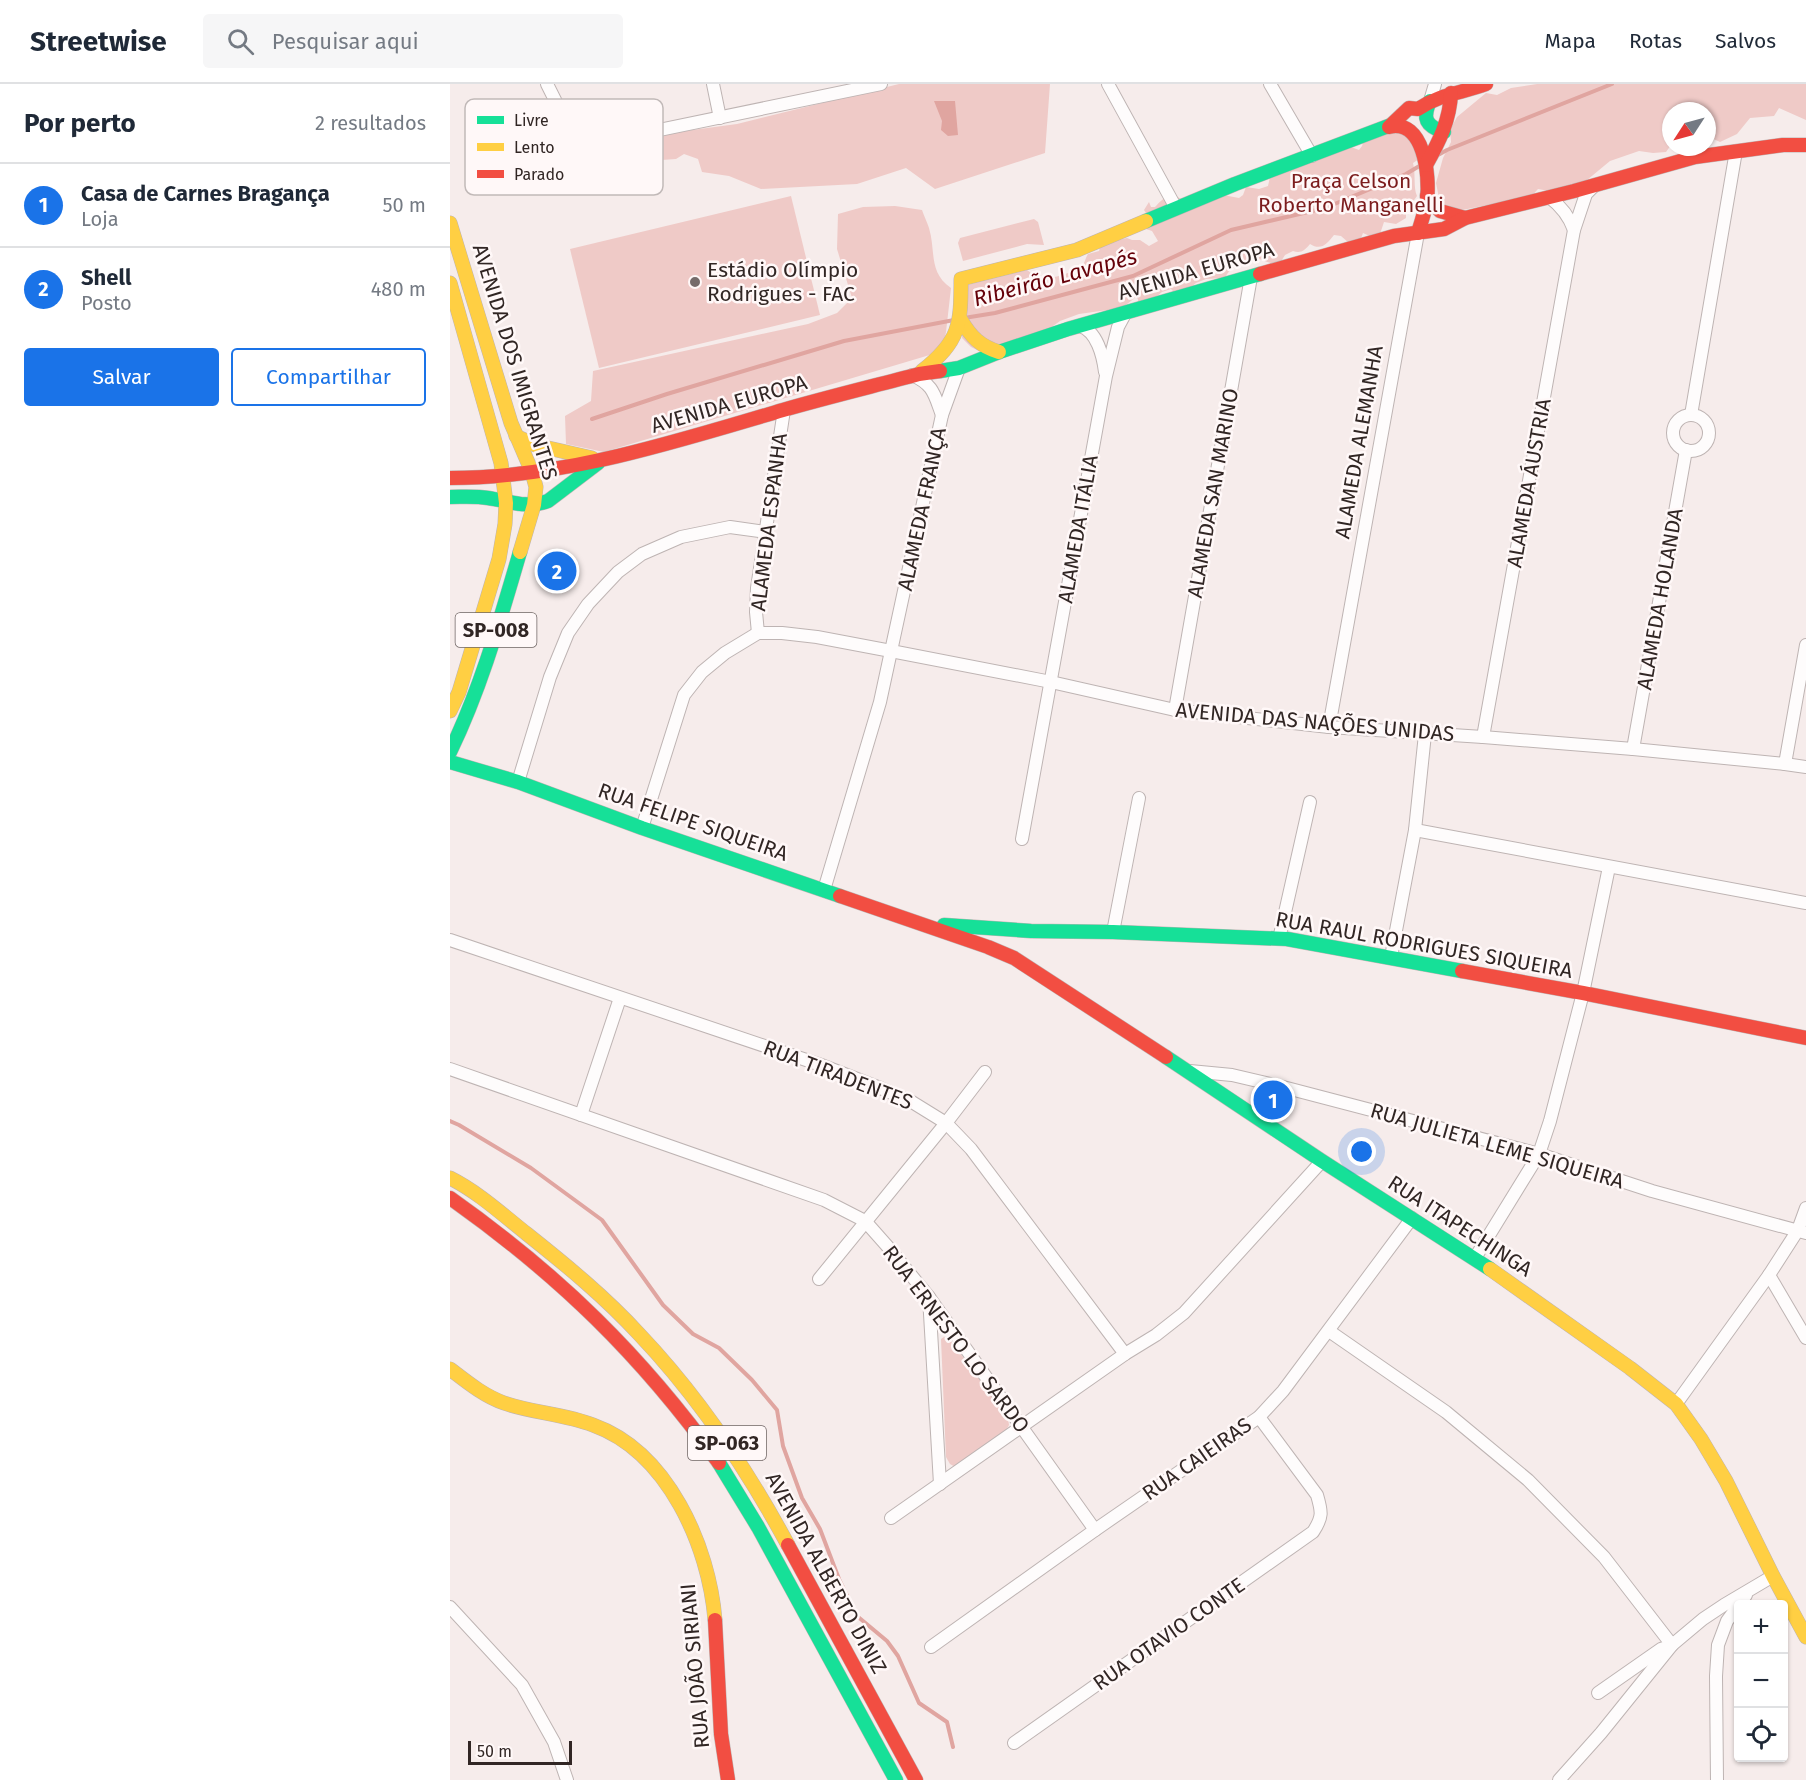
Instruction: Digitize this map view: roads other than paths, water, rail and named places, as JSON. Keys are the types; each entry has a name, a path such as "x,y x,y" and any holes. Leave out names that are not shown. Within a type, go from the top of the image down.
{"street":[{"path":"547,84 554,99"},
{"path":"713,84 720,118"},
{"path":"663,130 881,84"},
{"path":"1108,84 1176,208"},
{"path":"1270,84 1312,156"},
{"path":"1436,84 1425,112 1431,128 1444,132"},
{"path":"942,415 929,386 915,375 940,358 954,339 961,321 961,279 1077,250 1176,208 1389,127 1409,108 1418,109 1430,101 1486,84"},
{"name":"ALAMEDA ALEMANHA","path":"1427,159 1444,132 1450,94"},
{"name":"ALAMEDA ALEMANHA","path":"1329,728 1418,233 1427,196 1427,159 1419,144 1410,130 1402,126 1389,127"},
{"name":"AVENIDA EUROPA","path":"450,478 484,478 532,472 601,460 681,441 784,410 915,375 959,368 999,352 1080,326 1394,237 1444,229 1465,218 1594,186 1695,157 1783,145 1806,145"},
{"path":"1691,415 1736,151"},
{"name":"ALAMEDA ÁUSTRIA","path":"1483,737 1574,230 1586,194 1594,186"},
{"path":"1394,237 1423,205 1427,196 1440,211 1465,218"},
{"path":"1549,197 1563,209 1574,230"},
{"name":"AVENIDA DOS IMIGRANTES","path":"450,223 516,436 536,487 534,505 486,662 463,727 450,752"},
{"name":"ALAMEDA SAN MARINO","path":"1175,710 1251,277"},
{"name":"AVENIDA DOS IMIGRANTES","path":"450,283 504,475 506,503 499,559 459,692 450,711"},
{"name":"ALAMEDA ITÁLIA","path":"1022,839 1106,376 1118,327 1125,314"},
{"path":"961,321 977,343 982,347 999,352"},
{"name":"ALAMEDA ITÁLIA","path":"1080,326 1089,331 1097,344 1104,360 1106,376"},
{"name":"ALAMEDA FRANÇA","path":"824,890 875,721 942,415 959,368"},
{"name":"ALAMEDA ESPANHA","path":"758,633 756,588 784,410"},
{"path":"1691,415 1702,419 1707,424 1709,436 1703,447 1692,451 1686,450 1674,438 1674,428 1681,419 1691,415"},
{"name":"AVENIDA EUROPA","path":"516,436 535,445 601,460"},
{"name":"ALAMEDA HOLANDA","path":"1634,749 1686,450"},
{"name":"AVENIDA EUROPA","path":"534,505 548,501 601,460"},
{"path":"450,497 486,498 525,506 534,505"},
{"path":"518,782 550,677 568,633 596,596 618,572 642,554 681,537 730,527 766,532"},
{"path":"642,828 684,695 702,672 725,653 758,633"},
{"name":"AVENIDA DAS NAÇÕES UNIDAS","path":"758,633 817,637 1051,682 1175,710 1329,728 1634,749 1806,767"},
{"path":"1785,764 1806,645"},
{"path":"1391,957 1415,830 1425,734"},
{"name":"RUA FELIPE SIQUEIRA","path":"450,762 518,782 642,828 922,923"},
{"path":"1113,932 1139,798"},
{"path":"1279,939 1310,802"},
{"path":"1415,830 1806,903"},
{"path":"1475,1258 1539,1154 1550,1121 1583,993 1608,867"},
{"name":"RUA RAUL RODRIGUES SIQUEIRA","path":"922,923 1021,945 1113,932 1279,939 1391,957 1583,993 1806,1038"},
{"name":"RUA ITAPECHINGA","path":"922,923 988,947 1021,945 1186,1071 1475,1258 1630,1368 1676,1404 1701,1438 1726,1481 1806,1637"},
{"name":"RUA TIRADENTES","path":"450,940 824,1066 912,1102 946,1123 971,1149 1125,1354"},
{"path":"581,1115 620,998"},
{"name":"RUA ERNESTO LO SARDO","path":"450,1069 824,1200 865,1221 929,1297 1095,1530"},
{"name":"RUA JULIETA LEME SIQUEIRA","path":"1186,1071 1232,1075 1283,1087 1539,1154 1652,1191 1802,1232"},
{"path":"819,1279 985,1072"},
{"path":"891,1518 1125,1354 1156,1335 1184,1313 1322,1161"},
{"name":"AVENIDA ALBERTO DINIZ","path":"450,1178 566,1264 625,1320 690,1395 730,1447 763,1500 916,1780"},
{"name":"AVENIDA ALBERTO DINIZ","path":"450,1198 532,1259 582,1304 635,1356 680,1409 720,1465 755,1522 896,1780"},
{"path":"1676,1404 1768,1275 1802,1232 1806,1208"},
{"name":"RUA CAIEIRAS","path":"931,1647 1259,1417 1283,1391 1412,1218"},
{"path":"1768,1275 1806,1338"},
{"path":"929,1297 940,1484"},
{"path":"1329,1331 1446,1412 1528,1480 1604,1557 1672,1645"},
{"name":"RUA JOÃO SIRIANI","path":"450,1369 473,1386 503,1403 570,1418 606,1430 631,1446 654,1468 675,1497 692,1526 703,1555 713,1594 719,1707 728,1780"},
{"name":"RUA OTAVIO CONTE","path":"1014,1743 1313,1532 1321,1521 1317,1495 1259,1417"},
{"path":"1559,1780 1672,1645 1703,1619 1773,1576"},
{"path":"1717,1780 1718,1645 1727,1621 1750,1589"},
{"path":"450,1607 522,1685 554,1742 567,1780"},
{"path":"1598,1693 1661,1649 1672,1645"}],"waterway":[{"name":"Ribeirão Lavapés","path":"1438,155 1612,84"},
{"name":"Ribeirão Lavapés","path":"964,318 995,313 1133,276 1231,230 1325,208 1406,174 1421,165"},
{"name":"Ribeirão Lavapés","path":"592,419 844,341 954,320"},
{"path":"450,1121 531,1168 602,1220 663,1305 693,1334 719,1348 752,1380 777,1410 783,1446 802,1498 820,1529 839,1579 857,1616 887,1641 898,1656 919,1703 947,1722 953,1747"}],"place":[{"name":"Estádio Olímpio Rodrigues - FAC","path":"695,282"},
{"name":"Shell","path":"557,571"},
{"name":"Casa de Carnes Bragança","path":"1273,1100"}],"park label":[{"name":"Praça Celson Roberto Manganelli","path":"1351,193"}]}
